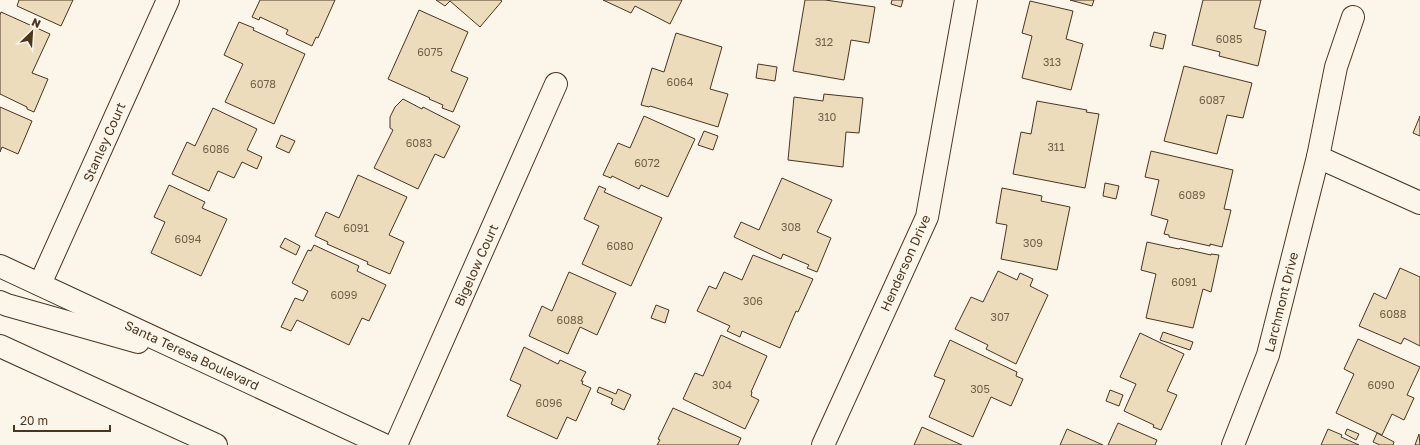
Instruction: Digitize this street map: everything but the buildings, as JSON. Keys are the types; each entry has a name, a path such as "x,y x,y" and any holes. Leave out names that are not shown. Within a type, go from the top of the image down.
{"street":[{"name":"Stanley Court","path":"40,284 168,0"},
{"name":"Henderson Drive","path":"823,445 927,217 966,0"},
{"name":"Larchmont Drive","path":"1233,445 1268,354 1318,156 1336,68 1353,17"},
{"name":"Bigelow Court","path":"396,445 556,84"},
{"path":"1318,156 1420,203"},
{"name":"Santa Teresa Boulevard","path":"0,266 384,445"},
{"path":"0,302 7,306 199,359"},
{"path":"0,346 216,445"}]}
